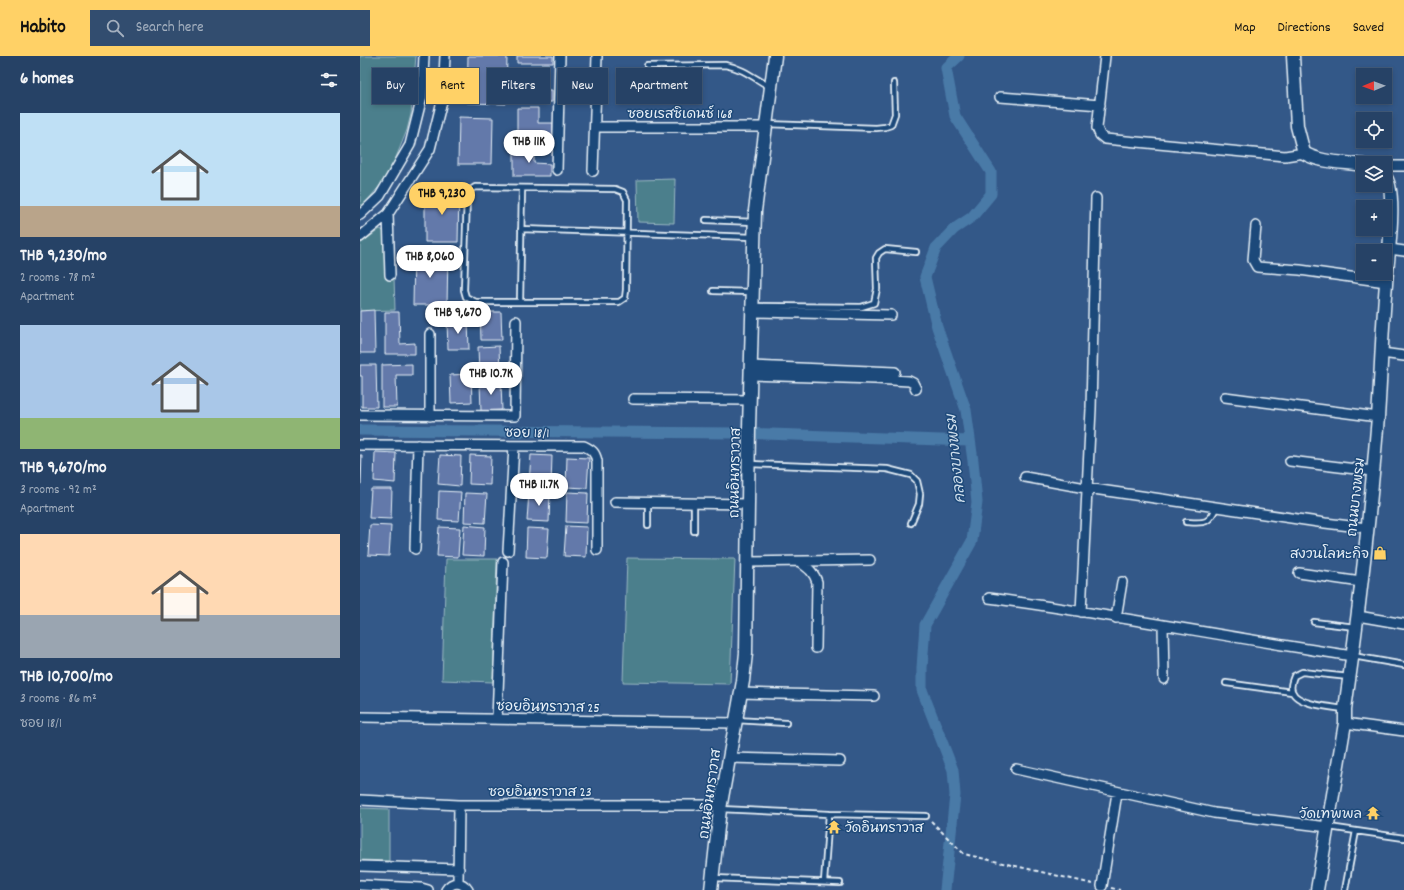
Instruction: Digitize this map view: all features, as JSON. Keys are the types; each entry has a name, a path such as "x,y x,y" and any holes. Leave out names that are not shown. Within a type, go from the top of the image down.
{"street":[{"path":"360,215 380,196 410,145 422,97 424,56"},
{"path":"360,237 388,214 430,150 443,98 444,56"},
{"path":"557,170 560,56"},
{"path":"593,171 597,56"},
{"name":"ถนนอินทราวาส","path":"712,884 721,807 746,653 749,433 755,222 775,56"},
{"path":"1105,56 1097,128 1100,135 1105,138 1285,156 1304,153 1324,159 1356,164"},
{"path":"1293,56 1297,126 1304,153"},
{"path":"1000,97 1100,105"},
{"name":"ซอยเรสซิเดนซ์ 168","path":"595,127 766,126"},
{"path":"1392,166 1404,166"},
{"name":"ถนนบางพรม","path":"1390,244 1391,192"},
{"path":"1081,612 1091,409 1096,198"},
{"path":"388,214 390,275"},
{"path":"1256,226 1253,260 1257,267 1300,270 1386,282"},
{"path":"1392,249 1404,251"},
{"name":"ถนนบางพรม","path":"1318,890 1345,723 1345,709 1362,582 1378,417 1386,282"},
{"path":"753,309 891,315"},
{"path":"360,415 515,416 516,321"},
{"path":"430,334 430,416"},
{"path":"1382,353 1404,356"},
{"path":"751,371 895,372"},
{"path":"751,371 909,381 913,383 916,389"},
{"path":"1225,397 1378,417"},
{"path":"633,399 750,400"},
{"name":"ซอย 18/1","path":"360,445 584,446 595,453 597,461 597,550"},
{"path":"415,549 418,445"},
{"path":"508,551 514,446"},
{"path":"1290,461 1372,471"},
{"path":"1025,477 1087,488 1367,528"},
{"path":"615,502 748,504"},
{"path":"747,562 870,560"},
{"path":"497,720 504,562"},
{"path":"800,562 816,575 816,648"},
{"path":"1299,573 1362,582"},
{"path":"1116,618 1122,582"},
{"path":"989,598 1353,656"},
{"path":"1357,621 1404,624"},
{"path":"1163,625 1164,679"},
{"path":"740,693 874,696"},
{"name":"ซอยอินทราวาส 25","path":"360,717 497,720 735,721"},
{"path":"1345,723 1404,731"},
{"path":"729,758 840,761"},
{"path":"1016,770 1214,813 1328,827"},
{"path":"1102,886 1117,792"},
{"name":"ซอยอินทราวาส 23","path":"360,800 459,805 721,807"},
{"path":"458,883 459,805"},
{"path":"360,866 459,869"},
{"path":"446,890 451,884 458,883 466,886 468,890"},
{"path":"360,885 421,888 428,890"}],"lane":[{"path":"647,66 730,66 742,69 772,88"},
{"path":"766,126 876,128 891,125 895,114 894,83"},
{"path":"475,187 615,189 623,192 627,200 628,232 626,290 625,298 620,302 476,302 466,297 464,290 467,196 469,191 475,187"},
{"path":"520,302 522,188"},
{"path":"706,220 755,222"},
{"path":"521,229 755,237"},
{"path":"753,309 860,307 869,305 874,303 877,289 876,258 879,253 885,249 916,252"},
{"path":"713,291 753,292"},
{"path":"749,464 887,469 911,475 917,481 920,494 919,504 911,523"},
{"path":"648,502 648,525"},
{"path":"694,503 694,531"},
{"path":"1186,522 1208,521 1212,518 1216,506"},
{"path":"1314,622 1357,621"},
{"path":"1353,656 1404,665"},
{"path":"1345,709 1309,703 1298,699 1292,692 1291,684 1294,676 1302,672 1349,677"},
{"path":"1226,683 1292,692"},
{"path":"735,721 786,723"},
{"path":"721,807 829,814 927,817"},
{"path":"824,882 829,814"},
{"path":"1328,827 1404,838"},
{"path":"1345,890 1356,831"},
{"path":"712,884 840,883"}],"path":[{"path":"927,817 964,854 1120,890"}],"green space":[{"path":"360,56 416,56 415,68 372,68 372,104 412,104 407,130 389,175 360,209"},
{"path":"675,179 674,223 638,222 637,180"},
{"path":"380,229 384,231 385,276 394,277 395,310 360,311 360,244"},
{"path":"627,558 735,559 730,684 623,682"},
{"path":"446,559 497,559 493,682 442,680"},
{"path":"360,808 389,809 389,861 360,860"}],"building":[{"path":"468,56 507,56 507,68 487,68 487,104 479,103 479,68 468,68"},
{"path":"517,56 553,56 553,63 517,63"},
{"path":"550,90 552,90 552,102 550,102"},
{"path":"517,108 538,108 538,123 553,123 553,136 517,135"},
{"path":"459,117 493,118 492,164 458,164"},
{"path":"514,148 534,148 534,163 550,164 550,176 514,176"},
{"path":"425,191 459,191 458,242 425,242"},
{"path":"414,253 448,253 447,305 413,305"},
{"path":"374,310 375,353 360,353 360,311"},
{"path":"385,312 399,312 400,344 415,343 415,354 385,354"},
{"path":"480,312 501,312 502,340 481,340"},
{"path":"468,321 469,349 448,349 447,322"},
{"path":"499,346 500,374 479,374 478,347"},
{"path":"412,364 412,375 396,375 397,407 382,407 382,365"},
{"path":"360,365 376,365 377,407 362,407 362,376 360,376"},
{"path":"471,374 472,402 451,403 450,375"},
{"path":"501,382 502,410 481,411 480,383"},
{"path":"375,452 396,453 395,483 374,481"},
{"path":"360,455 362,455 361,484 360,484"},
{"path":"440,455 461,456 460,486 438,484"},
{"path":"470,455 491,456 490,485 469,484"},
{"path":"531,455 552,456 551,485 529,484"},
{"path":"567,457 589,458 587,488 566,487"},
{"path":"371,489 392,489 391,519 369,518"},
{"path":"439,491 461,492 459,521 438,520"},
{"path":"529,492 550,493 549,522 527,521"},
{"path":"567,492 588,493 587,523 566,522"},
{"path":"465,493 487,494 485,523 464,522"},
{"path":"370,525 391,526 389,556 368,555"},
{"path":"464,525 485,527 484,556 462,555"},
{"path":"566,526 587,527 586,557 564,556"},
{"path":"439,527 460,528 458,557 437,556"},
{"path":"527,528 549,529 547,558 526,557"}],"waterway":[{"name":"คลองบางพรม","path":"945,890 955,795 953,770 922,690 925,625 972,541 977,502 966,410 937,327 925,277 936,248 954,229 972,217 991,194 991,172 955,116 946,68 959,56"},
{"path":"360,430 739,433 970,441"}],"place":[{"name":"สงวนโลหะกิจ","path":"1380,553"},
{"name":"วัดเทพพล","path":"1373,813"},
{"name":"วัดอินทราวาส","path":"834,827"}]}
